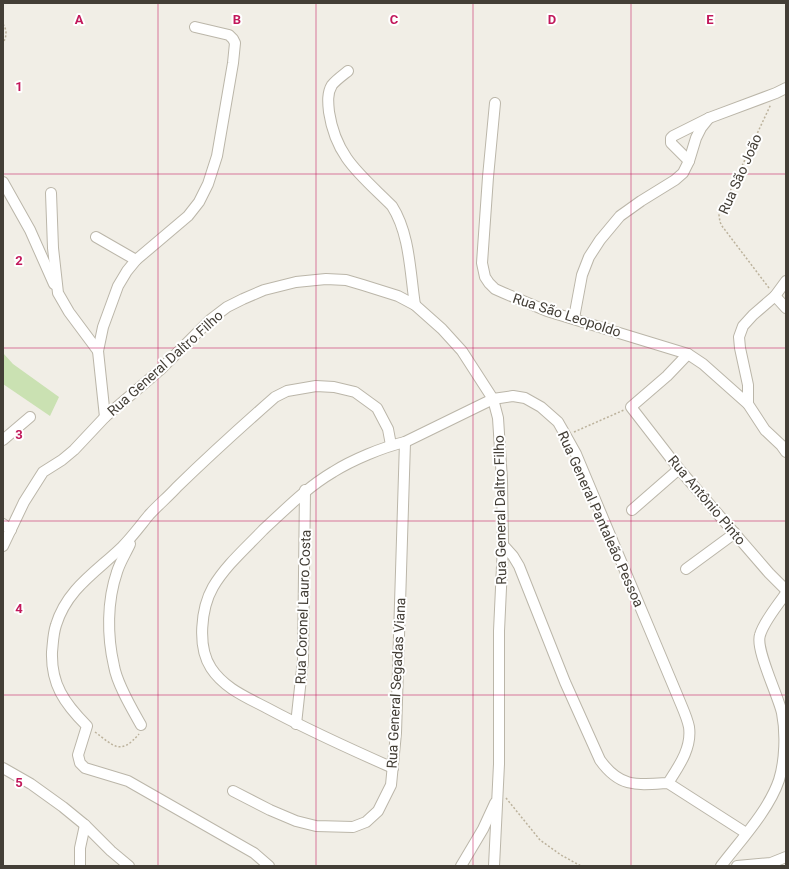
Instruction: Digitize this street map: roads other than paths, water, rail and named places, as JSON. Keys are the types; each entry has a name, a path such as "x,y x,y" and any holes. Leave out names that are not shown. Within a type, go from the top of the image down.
{"street":[{"path":"105,417 98,351 103,327 118,286 136,260 188,216 199,202 208,184 217,156 235,43 229,35 194,27"},
{"path":"348,71 332,86 329,94 328,103 331,125 343,155 356,172 392,206 396,212 400,221 406,245 415,305"},
{"path":"689,161 671,143 671,138 676,133 709,118 786,88"},
{"name":"Rua São Leopoldo","path":"495,103 482,263 485,277 495,289 547,311 688,354 703,364 748,404 765,430 784,446"},
{"path":"574,318 582,275 589,258 600,240 620,216 675,180 683,173 689,161 700,128 709,118"},
{"path":"3,182 30,230 58,293 69,312 98,351"},
{"path":"51,193 53,248 58,293"},
{"path":"96,238 136,260"},
{"name":"Rua General Daltro Filho","path":"3,546 24,502 43,472 62,460 74,450 105,417 160,370 210,320 227,307 243,298 264,290 310,280 346,280 398,296 415,305 442,329 462,351 493,399 498,418 502,480 503,545 499,631 498,786 494,866"},
{"path":"748,404 748,385 739,337 743,326 752,315 775,296 786,281"},
{"path":"775,296 786,308"},
{"name":"Rua Antônio Pinto","path":"688,354 667,376 631,407 679,469 769,573 786,590"},
{"path":"268,866 254,852 128,781 85,768 80,763 78,755 87,726 74,713 60,693 54,678 52,662 53,639 56,624 65,604 75,589 122,547 149,515 203,462 275,397 287,391 316,386 334,387 355,392 377,408 388,429 391,446"},
{"name":"Rua General Pantaleão Pessoa","path":"393,768 296,724 222,683 206,659 202,642 206,603 212,587 225,569 305,490 334,471 391,446 405,442 493,399 513,396 525,398 541,407 558,422 576,454 678,697 689,728 689,740 686,752 668,783"},
{"path":"3,440 30,417"},
{"name":"Rua General Segadas Viana","path":"233,791 270,810 296,821 316,826 353,827 366,822 378,811 391,785 396,733 405,442"},
{"path":"632,510 679,469"},
{"name":"Rua Coronel Lauro Costa","path":"296,724 303,660 305,490"},
{"path":"3,524 11,530"},
{"path":"686,569 735,533"},
{"path":"134,534 117,570 113,585 109,625 114,668 141,725"},
{"path":"503,545 513,556 519,566 565,682 600,760 605,767 617,777 629,783 637,785 668,783 746,833"},
{"path":"721,866 762,813 773,794 779,779 784,736 782,714 776,693 762,658 759,645 760,635 786,593"},
{"path":"3,768 31,784 63,807 85,825 111,851 129,866"},
{"path":"461,866 483,829 497,797"},
{"path":"80,866 80,848 85,825"},
{"path":"738,866 771,862 786,857"}]}
